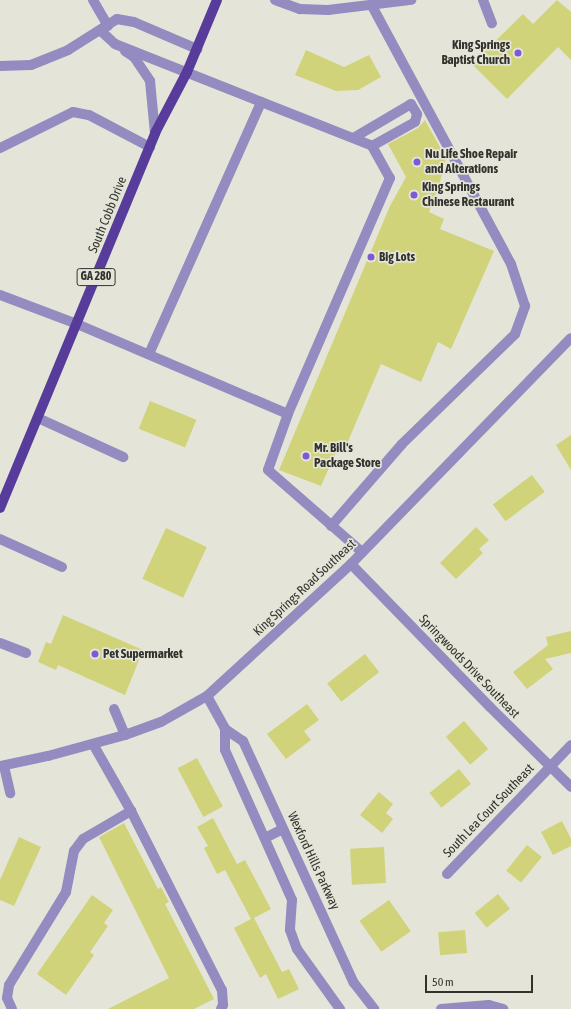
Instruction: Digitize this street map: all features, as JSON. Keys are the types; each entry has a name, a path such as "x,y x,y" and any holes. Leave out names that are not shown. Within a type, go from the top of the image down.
{"main road":[{"name":"South Cobb Drive","path":"0,508 78,324 155,133 197,49 217,0"}],"street":[{"path":"93,0 104,28 115,44 134,57 150,81 155,133"},
{"path":"275,0 300,9 328,10 372,6 411,0"},
{"path":"483,0 492,23"},
{"path":"331,526 402,444 515,334 525,306 511,264 372,6"},
{"path":"0,66 31,65 68,50 117,20 134,22 197,49"},
{"path":"115,44 261,102 355,137 372,146 390,178 288,414 268,470 362,552"},
{"path":"149,354 261,102"},
{"path":"355,137 411,104 416,114 415,122 372,146"},
{"path":"0,148 73,112 89,115 150,147"},
{"path":"0,295 78,324 288,414"},
{"name":"King Springs Road Southeast","path":"2,766 125,735 161,722 207,696 351,564 571,338"},
{"path":"38,418 123,457"},
{"path":"0,538 62,567"},
{"name":"Springwoods Drive Southeast","path":"351,564 490,707 571,786"},
{"path":"0,643 26,653"},
{"name":"Wexford Hills Parkway","path":"207,696 225,729 243,741 354,983 374,1009"},
{"path":"114,709 125,735"},
{"name":"Wexford Hills Parkway","path":"225,729 225,750 292,900 290,930 297,949 340,1009"},
{"path":"93,744 131,811 222,990 223,1005 221,1009"},
{"name":"South Lea Court Southeast","path":"447,874 571,745"},
{"path":"2,766 10,793"},
{"path":"12,1009 7,998 9,986 66,892 74,851 83,839 131,811"},
{"path":"265,838 283,829"},
{"path":"441,1009 489,1005 503,1009"}],"building":[{"name":"King Springs Baptist Church","path":"557,0 571,12 571,60 558,47 507,99 472,64 523,14 533,24"},
{"path":"306,50 344,67 369,55 381,77 358,90 336,91 295,75"},
{"path":"425,120 446,158 439,186 429,212 444,219 440,229 494,251 451,349 438,342 421,382 381,364 343,453 337,450 321,486 279,470 390,206 406,177 388,144 418,128"},
{"path":"150,401 196,420 185,448 139,429"},
{"path":"571,435 571,470 556,445"},
{"path":"532,475 545,492 506,521 493,504"},
{"path":"476,527 489,540 479,549 483,553 456,579 440,563"},
{"path":"166,528 207,547 183,598 142,579"},
{"path":"63,615 143,650 125,695 58,665 56,670 38,662 46,642 51,644"},
{"path":"571,631 571,653 545,659 553,669 527,689 513,672 548,645 546,637"},
{"path":"365,654 379,672 341,702 327,684"},
{"path":"307,704 319,720 304,731 311,740 286,759 267,734"},
{"path":"464,721 488,749 470,765 446,737"},
{"path":"197,758 223,807 203,817 178,768"},
{"path":"459,769 471,784 441,808 429,793"},
{"path":"379,792 393,804 386,813 393,819 382,833 360,815"},
{"path":"213,818 237,864 245,860 271,909 254,918 282,972 289,969 299,989 278,999 266,974 260,978 234,928 251,919 225,870 217,874 204,848 208,846 197,827"},
{"path":"562,821 571,839 571,846 553,855 541,832"},
{"path":"124,823 158,889 161,887 169,902 165,904 214,999 194,1009 108,1009 169,978 99,837"},
{"path":"19,837 41,847 14,906 0,900 0,880"},
{"path":"527,845 542,857 521,883 506,871"},
{"path":"384,847 386,883 352,885 350,849"},
{"path":"498,894 510,909 487,928 475,913"},
{"path":"92,895 113,910 104,923 108,926 90,952 94,955 66,995 37,974"},
{"path":"389,900 411,931 381,952 360,921"},
{"path":"465,930 467,953 440,955 438,932"}],"place":[{"name":"King Springs Baptist Church","path":"518,53"},
{"name":"Nu Life Shoe Repair and Alterations","path":"417,162"},
{"name":"King Springs Chinese Restaurant","path":"414,195"},
{"name":"Big Lots","path":"371,257"},
{"name":"Mr. Bill's Package Store","path":"306,456"},
{"name":"Pet Supermarket","path":"95,654"}]}
